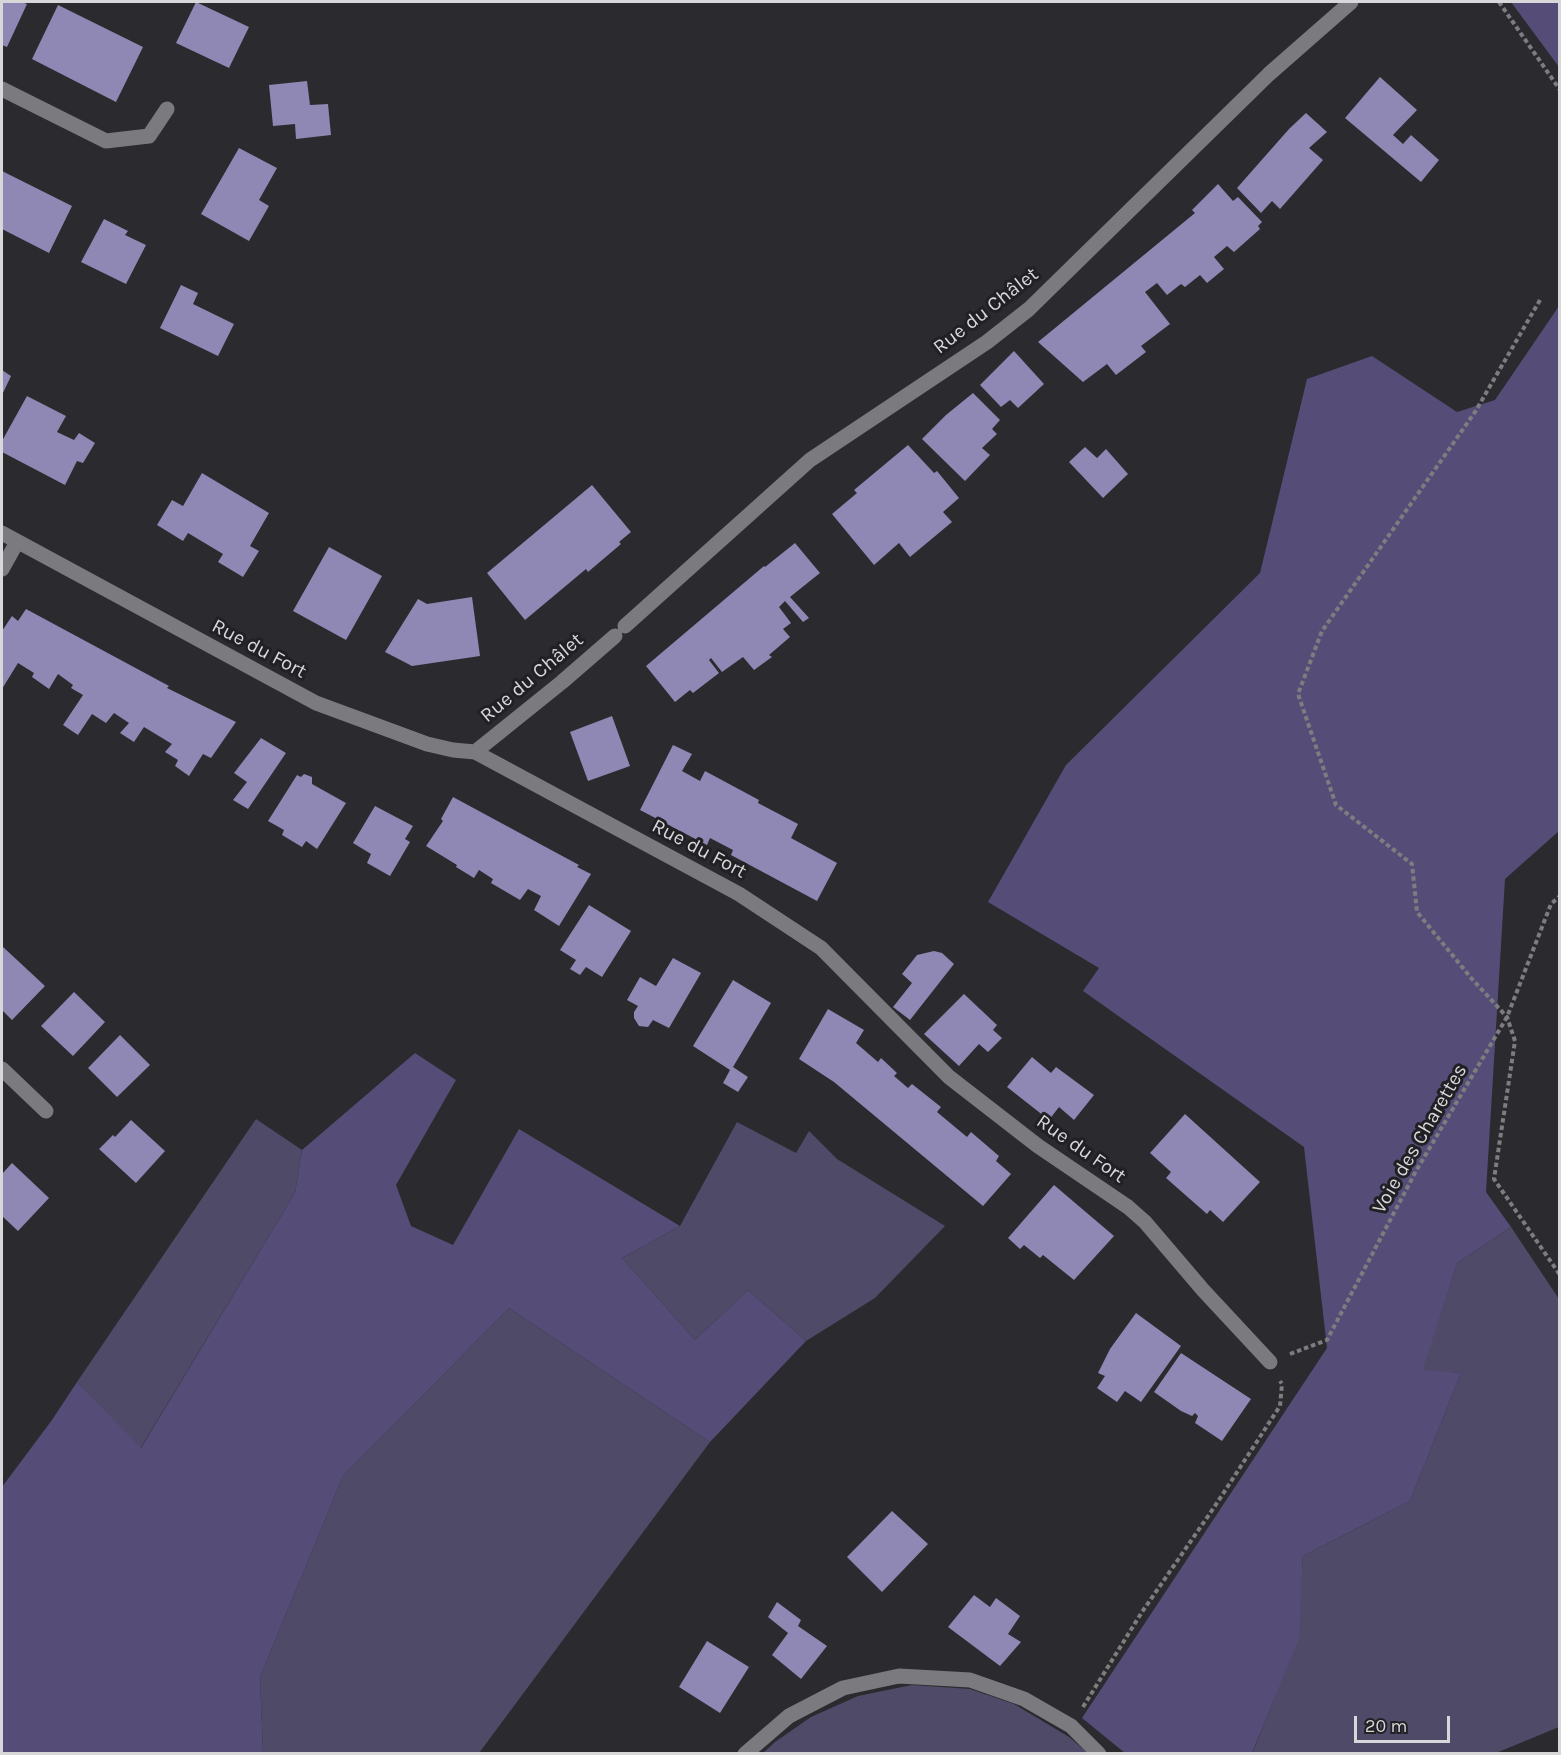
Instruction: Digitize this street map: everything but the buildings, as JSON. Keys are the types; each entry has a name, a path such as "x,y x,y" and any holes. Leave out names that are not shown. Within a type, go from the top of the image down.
{"street":[{"name":"Rue du Châlet","path":"475,752 620,631 810,460 987,342 1029,309 1269,74 1351,2"},
{"path":"2,89 106,141 149,136 167,109"},
{"name":"Rue du Fort","path":"2,533 316,703 427,744 475,752 739,894 820,948 949,1077 1038,1146 1128,1207 1145,1222 1203,1290 1270,1362"},
{"path":"2,569 17,542"},
{"path":"2,1069 46,1111"},
{"path":"745,1754 789,1716 843,1688 899,1676 970,1680 1024,1699 1071,1726 1099,1754"}],"path":[{"path":"1499,2 1560,90"},
{"path":"1540,300 1475,412 1322,631 1298,694 1336,805 1412,864 1417,912 1472,980 1507,1017 1515,1041 1494,1179 1560,1275"},
{"name":"Voie des Charettes","path":"1270,1362 1327,1340 1416,1171 1507,1017 1551,904 1560,896"},
{"path":"1071,1726 1142,1612 1280,1406 1282,1384 1270,1362"}],"shaded area":[{"path":"1511,2 1559,2 1559,67"},
{"path":"1559,306 1559,831 1505,879 1486,1192 1511,1227 1457,1263 1423,1370 1461,1373 1410,1501 1303,1556 1299,1639 1252,1753 1125,1753 1082,1718 1327,1348 1304,1147 1083,991 1099,968 988,902 1066,765 1260,573 1307,379 1372,356 1457,412 1495,400"},
{"path":"415,1053 456,1080 396,1185 411,1226 453,1245 519,1129 680,1226 622,1258 695,1340 748,1290 806,1341 710,1442 509,1308 343,1476 260,1677 263,1753 2,1753 2,1487 77,1382 141,1448 295,1193 302,1150"},
{"path":"256,1119 302,1150 295,1193 140,1449 77,1382"},
{"path":"737,1122 796,1153 809,1131 837,1159 945,1226 875,1298 806,1341 748,1290 695,1340 622,1258 680,1226"},
{"path":"1511,1227 1559,1299 1559,1727 1496,1753 1252,1754 1298,1639 1303,1556 1410,1501 1461,1373 1422,1371 1457,1263"},
{"path":"509,1308 710,1442 479,1753 263,1753 260,1677 343,1476"},
{"path":"912,1685 970,1689 1014,1704 1069,1737 1088,1753 763,1753 811,1717 858,1696"}]}
